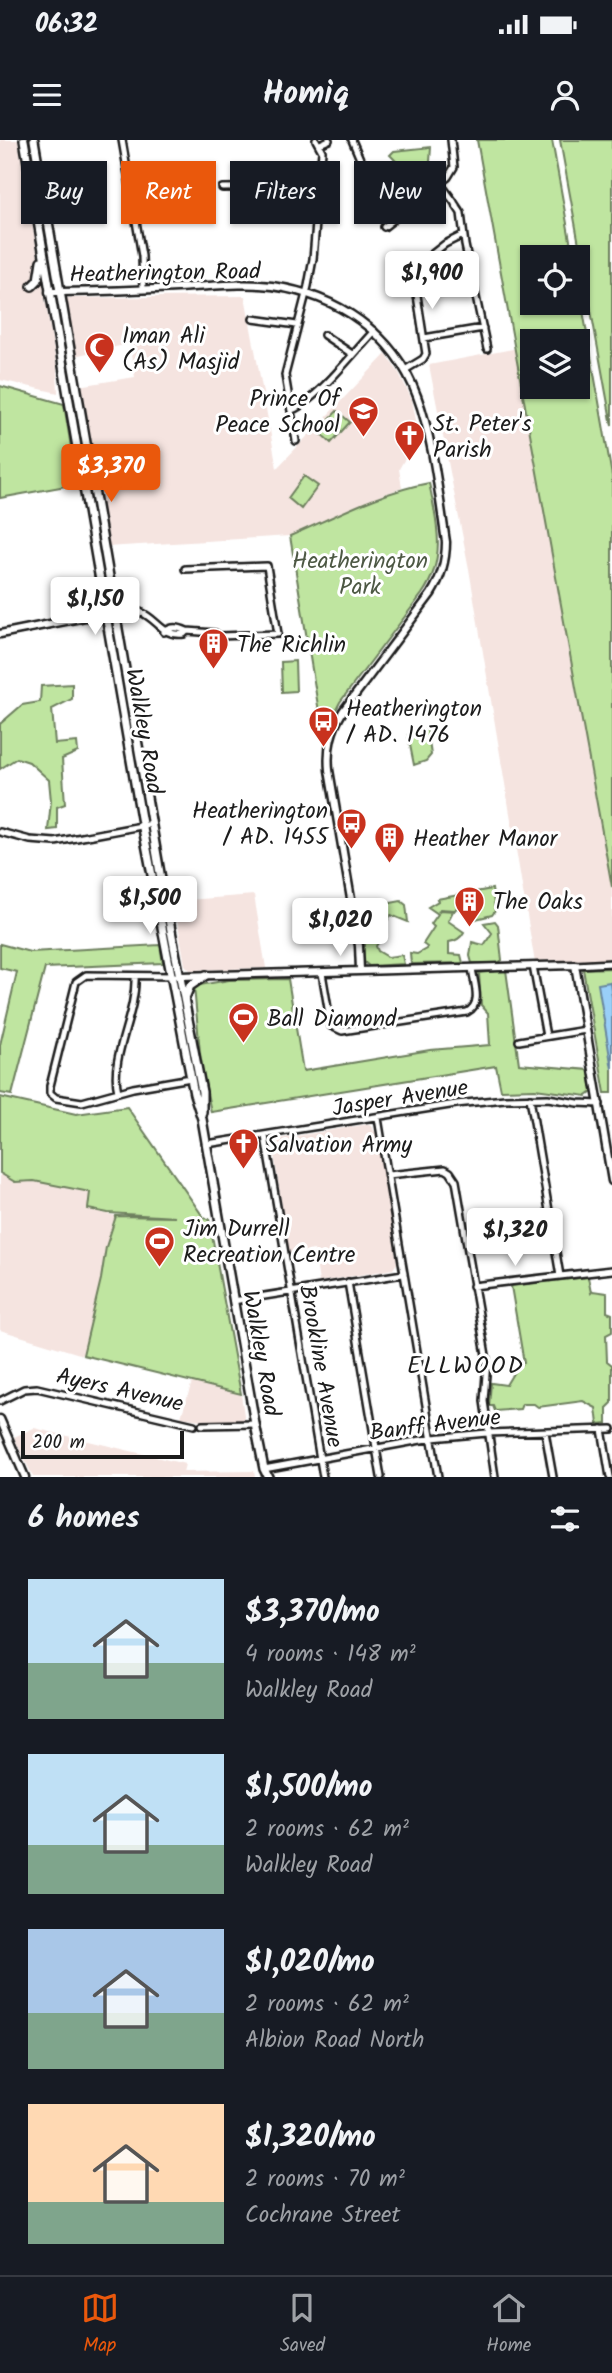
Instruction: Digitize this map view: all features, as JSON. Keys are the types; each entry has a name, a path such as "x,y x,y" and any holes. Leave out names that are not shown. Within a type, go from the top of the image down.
{"main road":[{"name":"Walkley Road","path":"24,140 143,826 176,976 185,999 202,1092 202,1119"},
{"name":"Walkley Road","path":"34,140 152,824 191,1078 207,1144 263,1473 268,1477"},
{"path":"32,286 40,274 41,247"},
{"path":"185,999 190,986 206,975"}],"street":[{"path":"122,140 142,256 143,289"},
{"path":"321,161 322,151 318,142 330,140"},
{"path":"352,140 362,161"},
{"path":"446,178 454,167 452,140"},
{"path":"222,188 230,188"},
{"path":"446,191 461,213 463,235 487,349"},
{"path":"296,441 285,375 313,259 316,224"},
{"path":"384,228 389,224"},
{"path":"405,370 423,359 426,354 413,269 444,244 463,235"},
{"name":"Heatherington Road","path":"49,292 253,285 306,293 341,307 374,331 393,351 417,396 427,429 446,554 439,579 431,594 342,711 330,738 329,771 357,933 360,970"},
{"path":"253,319 297,325"},
{"path":"424,338 483,328"},
{"path":"292,410 301,407 374,331"},
{"path":"324,335 352,354"},
{"path":"1,631 133,609 155,620 164,632 176,635 187,631 215,633 219,636 278,634 267,566 185,569"},
{"path":"0,832 42,842 55,842 152,824"},
{"path":"191,1078 117,1092 82,1102 53,1096 50,1086 79,978 86,975 322,973 612,963"},
{"path":"575,965 612,1181"},
{"path":"533,966 546,1036"},
{"path":"322,973 331,1026 342,1031 467,1012 475,1008 477,1003 472,968"},
{"path":"117,1092 114,1078 134,997 135,976"},
{"path":"519,1041 586,1030"},
{"path":"530,1098 559,1276"},
{"name":"Jasper Avenue","path":"207,1144 456,1104 548,1098 600,1104"},
{"path":"378,1118 438,1477"},
{"name":"Brookline Avenue","path":"265,1136 323,1477"},
{"path":"388,1175 438,1169 450,1171 454,1176 487,1361 484,1401 495,1477"},
{"path":"473,1286 612,1270"},
{"path":"233,1301 403,1274"},
{"path":"348,1282 381,1477"},
{"name":"Ayers Avenue","path":"0,1401 24,1389 37,1388 194,1425"},
{"path":"0,1419 25,1477"},
{"path":"202,1425 255,1424"},
{"path":"602,1429 610,1477"},
{"name":"Banff Avenue","path":"263,1473 320,1458 432,1438 487,1433 612,1429"},
{"path":"545,1432 553,1477"}],"shaded area":[{"path":"0,140 18,140 22,161 21,224 32,224 57,369 58,393 0,380"},
{"path":"245,296 277,468 386,354 412,400 421,446 411,448 399,469 402,488 290,536 106,547 79,386 135,377 129,344 74,356 66,298"},
{"path":"518,348 520,399 527,399 612,865 612,961 535,963 469,569 429,365"},
{"path":"254,895 266,968 190,970 185,965 174,901"},
{"path":"369,1124 377,1134 397,1263 393,1269 319,1282 314,1250 289,1254 272,1140"},
{"path":"0,1170 97,1193 95,1211 116,1216 106,1247 83,1355 0,1330"},
{"path":"192,1382 241,1394 245,1423 220,1423 181,1417"},
{"path":"34,1428 185,1464 183,1472 254,1471 255,1477 33,1477 14,1437"}],"green space":[{"path":"477,140 552,140 571,245 520,245 520,315 584,315 586,329 520,329 520,378"},
{"path":"560,140 612,140 612,426 590,305 590,245 579,245"},
{"path":"431,147 430,161 396,161 390,155 394,151"},
{"path":"590,350 612,476 612,887 524,399 590,399"},
{"path":"0,386 64,404 77,484 0,498"},
{"path":"337,411 350,422 331,443 318,431"},
{"path":"304,476 318,486 301,509 288,498"},
{"name":"Heatherington Park","path":"429,483 438,540 435,567 430,581 340,702 325,731 322,730 290,536 376,498"},
{"path":"295,661 296,691 282,692 281,662"},
{"path":"72,684 72,699 52,709 55,744 77,742 78,752 62,759 65,804 57,807 57,829 48,830 51,801 49,780 29,762 17,758 0,769 0,724 22,705 40,702 41,686"},
{"path":"427,728 431,755 426,761 414,765 408,735"},
{"path":"492,889 495,911 492,915 476,919 457,907 455,910 440,909 438,912 455,911 448,921 464,932 458,939 449,942 449,954 461,955 463,963 411,964 410,953 417,954 426,949 423,944 434,927 431,924 438,914 428,907 438,901 437,899"},
{"path":"401,901 406,905 408,922 391,915 376,946 378,951 388,957 402,955 404,964 369,966 363,961 365,934 361,935 357,913"},
{"path":"495,921 498,925 502,960 498,963 472,963 472,942 484,945 492,933 484,923"},
{"path":"0,944 30,952 160,945 163,963 45,968 12,1095 0,1093 0,1045 17,972 0,968"},
{"path":"612,968 612,1093 605,1093 583,969"},
{"path":"506,970 519,1064 589,1070 592,1092 587,1096 535,1089 501,1090 496,1066 211,1112 201,1064 194,986 229,980 288,979 303,1071 430,1050 490,1045 488,1013 481,1005 479,973"},
{"path":"0,1097 76,1114 127,1107 204,1218 209,1219 241,1394 83,1355 106,1247 116,1216 175,1217 108,1213 88,1209 90,1192 34,1181 15,1182 0,1173"},
{"path":"588,1277 591,1293 607,1293 607,1312 612,1314 612,1332 606,1335 607,1361 612,1365 612,1403 607,1408 607,1423 598,1424 596,1408 583,1401 538,1407 534,1404 522,1404 520,1409 495,1411 493,1406 489,1406 491,1383 506,1385 518,1365 524,1363 511,1286"}],"water":[{"path":"610,982 612,997 612,1069 598,984"}],"place":[{"name":"Iman Ali (As) Masjid","path":"99,375"},
{"name":"Prince Of Peace School","path":"363,438"},
{"name":"St. Peter's Parish","path":"410,463"},
{"name":"The Richlin","path":"214,671"},
{"name":"Heatherington / AD. 1476","path":"323,748"},
{"name":"Heatherington / AD. 1455","path":"351,850"},
{"name":"Heather Manor","path":"390,865"},
{"name":"The Oaks","path":"470,928"},
{"name":"Ball Diamond","path":"244,1045"},
{"name":"Salvation Army","path":"243,1171"},
{"name":"Jim Durrell Recreation Centre","path":"160,1268"}],"district":[{"name":"ELLWOOD","path":"466,1365"}]}
